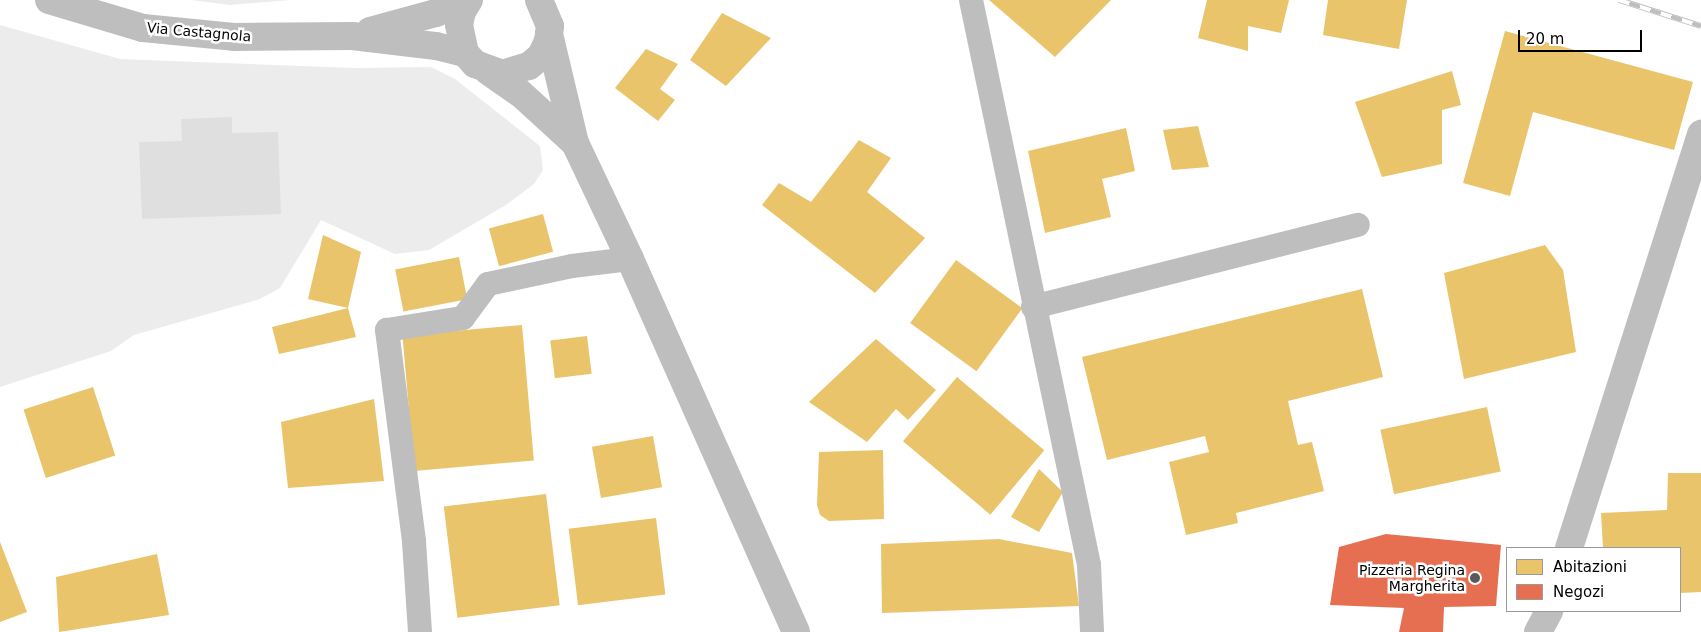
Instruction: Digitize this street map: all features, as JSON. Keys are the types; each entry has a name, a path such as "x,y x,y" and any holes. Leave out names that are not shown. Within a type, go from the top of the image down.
{"street":[{"name":"Via Castagnola","path":"49,0 143,28 234,38 352,36"},
{"path":"352,36 404,23 468,0"},
{"path":"465,52 459,25 462,10 468,0"},
{"path":"487,71 502,74 529,66 541,56 550,14"},
{"path":"550,14 575,143 630,258 796,632"},
{"path":"352,36 465,52 487,71 520,92 575,143"},
{"path":"1568,547 1701,134"},
{"path":"1538,632 1548,612"}],"lane":[{"path":"971,0 1033,307 1088,565 1092,632"},
{"path":"1033,307 1358,225"},
{"path":"420,632 414,541 387,330 463,318 488,284 572,266 630,258"}],"shaded area":[{"path":"191,0 291,0 230,5"},
{"path":"0,25 120,59 355,68 431,67 455,79 540,146 543,170 534,184 506,205 429,250 395,254 321,220 280,288 260,299 134,335 111,351 0,387"}],"building: Abitazioni":[{"path":"989,0 1111,0 1055,57"},
{"path":"1207,0 1289,0 1281,33 1248,26 1248,51 1198,38"},
{"path":"1328,0 1407,0 1399,49 1323,35"},
{"path":"722,13 771,38 726,86 690,60"},
{"path":"1505,31 1693,82 1674,150 1533,112 1510,196 1463,183"},
{"path":"646,49 678,64 660,89 675,100 658,121 615,88"},
{"path":"1452,71 1461,105 1442,110 1442,164 1382,177 1355,102"},
{"path":"1198,126 1209,167 1172,170 1163,130"},
{"path":"1126,128 1135,171 1102,179 1111,217 1045,233 1028,151"},
{"path":"859,140 891,158 867,192 925,238 875,293 762,205 779,183 811,202"},
{"path":"543,214 553,252 499,266 489,228"},
{"path":"323,235 361,252 348,308 308,299"},
{"path":"1545,245 1563,270 1576,352 1464,379 1444,273"},
{"path":"459,257 467,299 403,312 395,269"},
{"path":"956,260 1022,308 976,371 910,323"},
{"path":"1362,289 1383,377 1288,401 1298,445 1312,442 1324,491 1236,513 1238,523 1186,535 1169,462 1209,452 1205,436 1107,460 1082,357"},
{"path":"348,308 356,337 279,354 272,327"},
{"path":"522,325 534,460 414,471 402,335"},
{"path":"587,336 592,374 555,378 550,341"},
{"path":"876,339 936,390 908,420 896,409 867,442 809,402"},
{"path":"957,377 1044,450 990,515 903,441"},
{"path":"93,387 115,455 46,478 24,410"},
{"path":"374,399 384,481 288,488 281,422"},
{"path":"1487,407 1501,472 1394,494 1380,430"},
{"path":"653,436 662,487 601,498 592,447"},
{"path":"883,450 884,519 829,521 820,515 817,505 819,452"},
{"path":"1039,469 1063,492 1039,532 1011,517"},
{"path":"1668,473 1701,473 1701,592 1681,593 1681,547 1603,547 1601,513 1667,510"},
{"path":"546,494 560,605 457,618 444,507"},
{"path":"656,518 665,594 578,605 569,529"},
{"path":"999,539 1072,553 1079,606 882,613 881,544"},
{"path":"0,542 27,612 0,622"},
{"path":"157,554 169,615 59,632 56,577"}],"building: Negozi":[{"path":"1386,534 1501,545 1496,606 1444,607 1443,632 1399,632 1404,608 1330,605 1339,547"}],"building: Altro":[{"path":"232,117 232,133 278,132 281,214 142,219 139,142 182,141 181,119"}],"railway":[{"path":"1619,0 1701,26"}],"place":[{"name":"Pizzeria Regina Margherita","path":"1475,578"}]}
